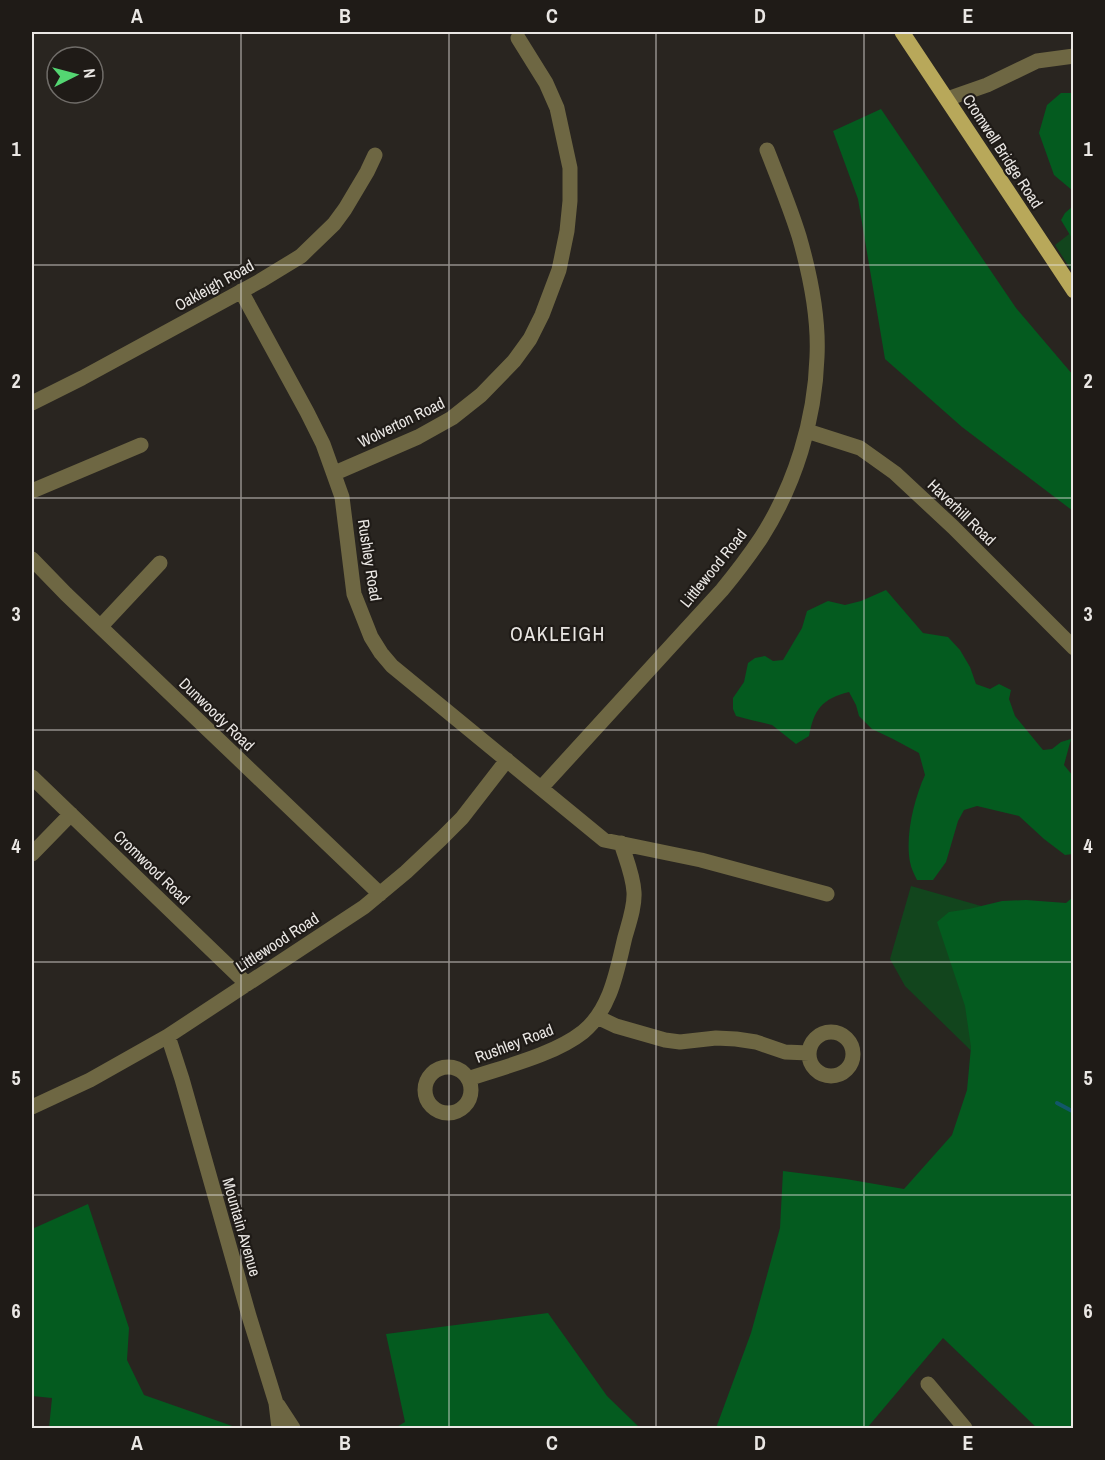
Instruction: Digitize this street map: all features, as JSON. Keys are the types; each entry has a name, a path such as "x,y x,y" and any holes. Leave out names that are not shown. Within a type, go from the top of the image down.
{"main road":[{"name":"Cromwell Bridge Road","path":"902,32 1074,291"}],"street":[{"name":"Wolverton Road","path":"335,473 418,437 452,418 481,395 514,361 530,339 542,315 559,270 567,231 570,168 557,108 546,83 518,38"},
{"path":"947,99 987,85 1037,61 1074,56"},
{"name":"Littlewood Road","path":"541,788 744,563 779,506 801,454 815,387 817,355 815,319 798,234 767,150"},
{"name":"Oakleigh Road","path":"32,403 241,291 301,256 334,224 345,209 375,155"},
{"name":"Rushley Road","path":"241,291 307,412 335,473 342,497 354,594 371,637 392,666 604,840 701,860 827,894"},
{"name":"Haverhill Road","path":"807,430 860,448 895,472 1074,648"},
{"path":"32,491 141,445"},
{"name":"Dunwoody Road","path":"32,559 380,894"},
{"path":"101,626 160,563"},
{"name":"Littlewood Road","path":"32,1107 90,1080 168,1036 364,907 406,872 462,818 507,760"},
{"name":"Cromwood Road","path":"32,777 247,984"},
{"path":"32,854 71,814"},
{"name":"Rushley Road","path":"468,1079 549,1051 583,1032 597,1017 613,983 634,893 632,874 621,843"},
{"path":"597,1017 616,1026 665,1040 680,1042 716,1038 736,1039 756,1042 785,1052 809,1053"},
{"name":"Mountain Avenue","path":"168,1036 276,1403 279,1428"},
{"path":"928,1384 965,1428"},
{"path":"276,1403 293,1428"}],"green space":[{"path":"1061,93 1073,93 1073,191 1054,175 1039,133 1047,105"},
{"path":"881,109 1016,308 1073,375 1073,511 962,427 885,359 858,199 833,131"},
{"path":"1073,206 1073,240 1061,220"},
{"path":"1073,231 1073,273 1055,245"},
{"path":"886,590 923,633 948,637 960,650 970,667 976,684 990,689 999,684 1011,690 1009,699 1015,716 1043,750 1052,749 1061,742 1071,739 1064,765 1073,776 1073,854 1065,855 1019,816 977,806 964,810 958,821 946,862 933,880 917,880 910,864 909,841 914,806 925,775 919,753 872,729 859,716 849,692 832,698 821,706 809,736 796,744 772,725 736,716 733,709 733,698 744,682 748,663 755,658 765,656 773,661 783,660 802,628 807,611 828,601 845,605"},
{"path":"911,886 1034,921 1006,1085 905,986 890,959"},
{"path":"1073,897 1073,1428 1037,1428 943,1338 867,1428 716,1428 751,1333 780,1228 783,1171 904,1189 952,1135 967,1090 971,1047 965,1006 937,922 949,912 1002,901 1066,903"},
{"path":"88,1204 129,1328 127,1360 144,1395 238,1428 49,1428 52,1398 32,1396 32,1229"},
{"path":"548,1313 607,1396 640,1428 395,1428 405,1422 386,1334"}],"waterway":[{"path":"1057,1103 1074,1112"}],"district":[{"name":"OAKLEIGH","path":"558,634"}]}
